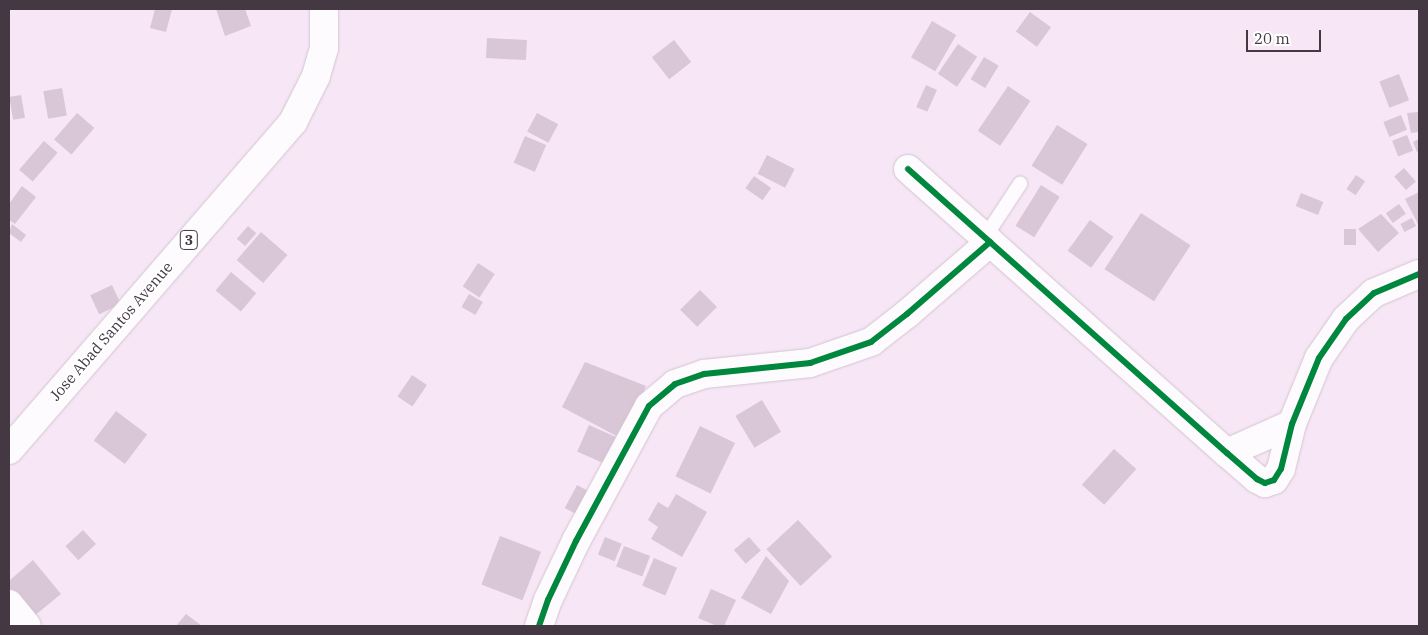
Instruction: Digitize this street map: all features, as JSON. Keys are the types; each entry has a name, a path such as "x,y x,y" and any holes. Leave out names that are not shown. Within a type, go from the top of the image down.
{"main road":[{"name":"Jose Abad Santos Avenue","path":"9,450 293,122 316,76 324,48 324,9"},
{"path":"908,169 1227,453 1257,479 1265,483 1274,480 1282,469 1292,424 1319,358 1346,319 1374,293 1419,274"},
{"path":"539,626 548,600 576,541 649,406 675,384 704,374 810,363 871,342 907,314 988,240"},
{"path":"1227,453 1292,424"},
{"path":"9,604 27,626"}],"lane":[{"path":"988,240 1020,184"}],"building":[{"path":"155,9 172,9 166,32 150,28"},
{"path":"216,9 245,9 251,26 225,36"},
{"path":"1030,12 1051,27 1037,47 1016,31"},
{"path":"932,21 956,35 935,71 911,57"},
{"path":"487,38 527,40 526,60 486,58"},
{"path":"674,40 691,62 669,79 652,57"},
{"path":"958,44 977,57 957,87 938,74"},
{"path":"984,57 999,66 985,88 971,79"},
{"path":"1399,74 1409,100 1389,108 1379,82"},
{"path":"926,85 937,90 927,112 916,107"},
{"path":"1008,86 1030,101 1000,146 978,131"},
{"path":"62,88 67,116 48,119 43,91"},
{"path":"21,95 25,118 13,120 9,97"},
{"path":"1419,112 1419,132 1411,133 1407,113"},
{"path":"77,113 94,128 71,155 54,139"},
{"path":"537,113 558,124 548,143 527,132"},
{"path":"1401,115 1407,130 1389,137 1383,122"},
{"path":"1057,125 1088,144 1062,185 1032,166"},
{"path":"1407,135 1413,151 1398,157 1392,141"},
{"path":"525,136 546,145 535,172 514,163"},
{"path":"1419,139 1419,151 1417,152 1413,142"},
{"path":"44,141 58,153 33,181 19,170"},
{"path":"767,155 795,169 785,188 757,174"},
{"path":"1404,168 1416,182 1406,190 1394,177"},
{"path":"1356,175 1365,181 1356,195 1346,189"},
{"path":"754,176 771,188 763,200 745,188"},
{"path":"1041,185 1060,197 1034,237 1016,226"},
{"path":"22,186 36,197 15,224 9,220 9,204"},
{"path":"1419,192 1419,226 1405,199"},
{"path":"1301,193 1323,202 1318,215 1296,206"},
{"path":"1399,204 1406,214 1393,223 1386,213"},
{"path":"1141,213 1190,245 1154,301 1105,269"},
{"path":"1381,214 1399,233 1378,252 1358,229"},
{"path":"1412,218 1416,226 1405,232 1400,224"},
{"path":"1090,220 1113,237 1091,268 1068,251"},
{"path":"12,224 26,235 21,242 9,233"},
{"path":"248,226 256,233 245,246 237,239"},
{"path":"1344,229 1356,229 1356,245 1344,245"},
{"path":"261,232 287,255 263,283 237,260"},
{"path":"478,263 495,274 480,297 463,286"},
{"path":"231,272 256,293 241,312 216,290"},
{"path":"112,285 121,304 99,314 90,295"},
{"path":"700,290 717,307 697,327 680,310"},
{"path":"469,294 483,302 475,315 462,307"},
{"path":"585,362 646,386 624,440 562,407"},
{"path":"412,375 427,385 412,407 397,397"},
{"path":"762,400 781,432 754,448 735,416"},
{"path":"116,411 147,434 125,464 94,441"},
{"path":"589,425 616,437 605,464 577,451"},
{"path":"700,426 735,443 711,493 675,476"},
{"path":"1114,449 1136,469 1104,505 1082,485"},
{"path":"577,485 594,494 582,517 565,508"},
{"path":"676,494 707,512 682,557 651,539 658,527 648,520 658,502 668,508"},
{"path":"798,520 832,557 801,586 767,549"},
{"path":"83,530 96,544 78,560 65,546"},
{"path":"500,536 541,552 522,600 481,585"},
{"path":"605,537 622,544 615,561 598,555"},
{"path":"749,537 761,551 746,564 734,550"},
{"path":"624,546 650,556 642,577 616,567"},
{"path":"766,556 789,581 771,614 741,598"},
{"path":"654,558 677,568 665,595 642,586"},
{"path":"33,560 61,594 28,621 9,597 9,581"},
{"path":"711,589 736,600 724,626 717,626 698,618"},
{"path":"186,614 202,626 176,626"}],"cycle path":[{"path":"908,169 1227,453 1257,479 1265,483 1274,480 1281,469 1292,424 1319,358 1346,319 1374,293 1419,274"},
{"path":"539,626 548,600 576,541 649,406 675,384 704,374 810,363 871,342 907,314 990,242"}]}
